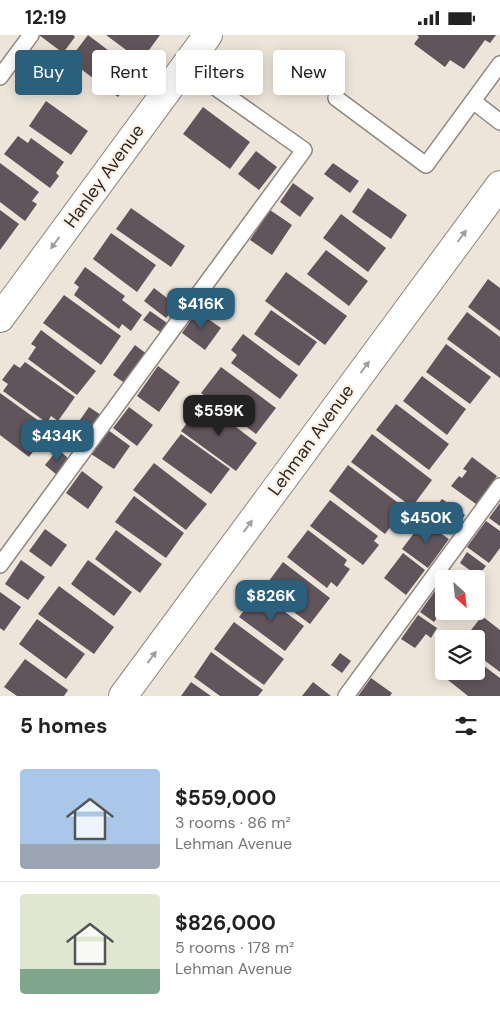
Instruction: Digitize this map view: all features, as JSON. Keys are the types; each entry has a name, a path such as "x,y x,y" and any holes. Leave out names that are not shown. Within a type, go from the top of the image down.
{"street":[{"name":"Hanley Avenue","path":"197,50 208,35"},
{"name":"Hanley Avenue","path":"0,318 176,80"},
{"name":"Lehman Avenue","path":"123,696 500,185"}],"lane":[{"path":"0,77 31,35"},
{"path":"336,98 426,165 500,64"},
{"path":"0,565 304,150 227,95"},
{"path":"473,101 500,122"},
{"path":"346,696 500,486"}],"building":[{"path":"39,35 73,35 75,37 65,50 59,50"},
{"path":"88,35 108,50 92,50 92,77 82,70 82,50 77,50"},
{"path":"106,35 160,35 149,50 126,50"},
{"path":"417,35 496,35 490,43 485,40 464,69 450,60 445,67 414,44 419,37"},
{"path":"46,101 88,131 71,155 29,126"},
{"path":"203,107 250,142 230,169 183,134"},
{"path":"18,136 28,143 31,138 64,162 56,173 59,176 50,188 4,154"},
{"path":"256,151 277,167 259,190 238,174"},
{"path":"0,163 39,192 32,201 37,204 25,221 0,202"},
{"path":"333,163 359,181 350,193 324,174"},
{"path":"293,183 314,198 300,217 280,202"},
{"path":"368,188 407,215 391,239 352,212"},
{"path":"131,208 185,246 171,267 116,229"},
{"path":"0,210 19,224 0,250"},
{"path":"270,210 292,225 272,255 250,240"},
{"path":"341,214 386,248 368,272 323,238"},
{"path":"111,233 156,265 137,292 93,259"},
{"path":"326,250 368,281 349,306 307,274"},
{"path":"85,267 125,296 122,300 142,315 131,331 122,324 119,329 74,295 79,287 74,283"},
{"path":"286,272 347,316 325,345 265,301"},
{"path":"488,279 500,288 500,331 468,307"},
{"path":"154,288 176,305 166,318 144,301"},
{"path":"64,295 121,336 101,365 43,323"},
{"path":"271,310 317,342 299,366 254,334"},
{"path":"150,311 170,325 163,334 143,320"},
{"path":"197,311 221,328 205,350 182,333"},
{"path":"467,312 500,337 500,378 447,339"},
{"path":"41,330 96,371 77,395 28,359 36,347 31,344"},
{"path":"243,334 298,375 280,399 231,363 237,355 231,350"},
{"path":"446,344 491,377 470,404 426,372"},
{"path":"135,345 148,355 126,384 113,375"},
{"path":"25,362 75,397 58,421 51,416 47,423 3,391 8,384 2,380 14,364 20,368"},
{"path":"158,366 180,382 159,412 137,396"},
{"path":"221,367 276,408 256,434 201,393"},
{"path":"422,376 466,409 447,435 403,401"},
{"path":"0,393 50,429 29,457 0,435"},
{"path":"203,402 257,443 236,471 181,431"},
{"path":"396,404 449,444 429,470 376,430"},
{"path":"89,407 101,415 86,438 73,430"},
{"path":"129,407 153,425 137,446 113,428"},
{"path":"108,430 130,446 114,469 91,454"},
{"path":"181,434 230,469 211,494 162,459"},
{"path":"372,434 432,480 412,507 351,462"},
{"path":"58,449 69,459 57,475 45,465"},
{"path":"472,457 497,476 476,504 451,486 459,476 462,478 467,471 463,469"},
{"path":"154,463 207,504 186,530 133,490"},
{"path":"348,465 405,508 385,534 329,491"},
{"path":"82,471 103,487 88,509 66,493"},
{"path":"134,496 184,533 166,558 115,522"},
{"path":"442,499 465,515 451,535 428,518"},
{"path":"330,500 378,536 374,541 379,545 363,565 310,526"},
{"path":"500,503 500,526 489,518"},
{"path":"423,521 449,539 428,568 402,549"},
{"path":"486,521 500,531 500,548 489,563 467,547"},
{"path":"45,529 67,545 51,567 29,551"},
{"path":"116,530 162,564 140,593 95,559"},
{"path":"308,530 347,560 344,565 350,569 337,587 331,582 327,588 287,557"},
{"path":"467,552 486,566 483,570 470,570 460,563"},
{"path":"403,553 425,570 406,595 384,578"},
{"path":"21,560 45,577 28,600 5,584"},
{"path":"88,560 132,592 114,616 71,584"},
{"path":"283,562 330,598 310,624 263,589"},
{"path":"59,586 114,627 94,654 38,614"},
{"path":"435,591 435,620 434,622 420,612"},
{"path":"0,592 21,607 4,631 0,628"},
{"path":"258,592 304,626 285,651 239,617"},
{"path":"418,615 437,628 431,638 426,634 415,648 401,639"},
{"path":"485,618 500,630 500,672 485,661 485,630 471,630 479,620 485,620"},
{"path":"37,619 85,654 66,679 19,644"},
{"path":"234,622 284,659 264,685 214,649"},
{"path":"211,652 263,690 258,696 220,696 194,677"},
{"path":"340,653 351,661 342,673 331,665"},
{"path":"25,659 68,690 64,696 17,696 4,687"},
{"path":"485,667 500,678 500,696 468,696 448,680 485,680"},
{"path":"371,678 392,693 390,696 358,696"},
{"path":"191,682 211,696 181,696"},
{"path":"313,682 331,696 302,696"}]}
